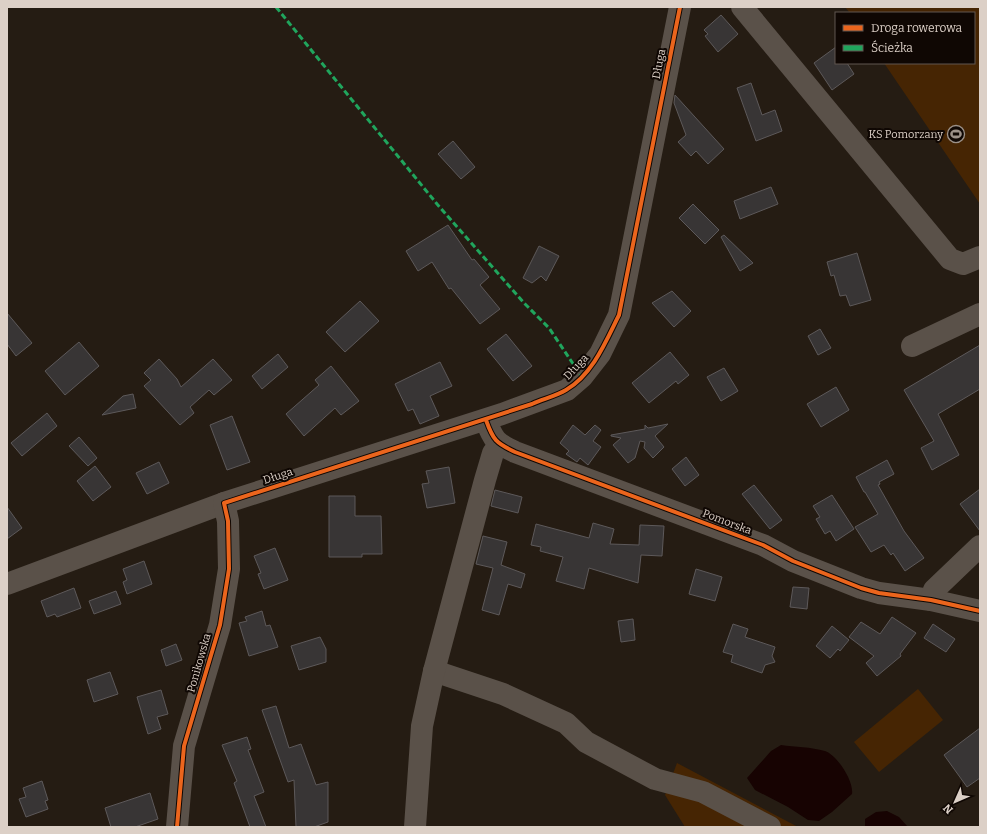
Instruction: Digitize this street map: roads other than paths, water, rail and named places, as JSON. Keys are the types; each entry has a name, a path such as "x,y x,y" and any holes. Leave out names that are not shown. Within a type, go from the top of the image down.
{"street":[{"name":"Długa","path":"7,584 224,503 486,420 567,390 582,377 600,354 619,315 680,7"},
{"path":"742,7 950,259 963,264 980,257"},
{"path":"912,346 980,314"},
{"path":"415,827 422,726 434,672 485,480 493,453 499,445 491,436 486,420"},
{"name":"Pomorska","path":"499,445 763,545 828,576 879,593 931,600 980,611"},
{"name":"Ponikowska","path":"177,827 184,746 220,625 230,569 228,521 224,503"},
{"path":"931,600 934,590 980,546"},
{"path":"434,672 503,694 566,723 586,742 655,779 703,792 770,827"}],"place":[{"name":"KS Pomorzany","path":"956,134"}]}
